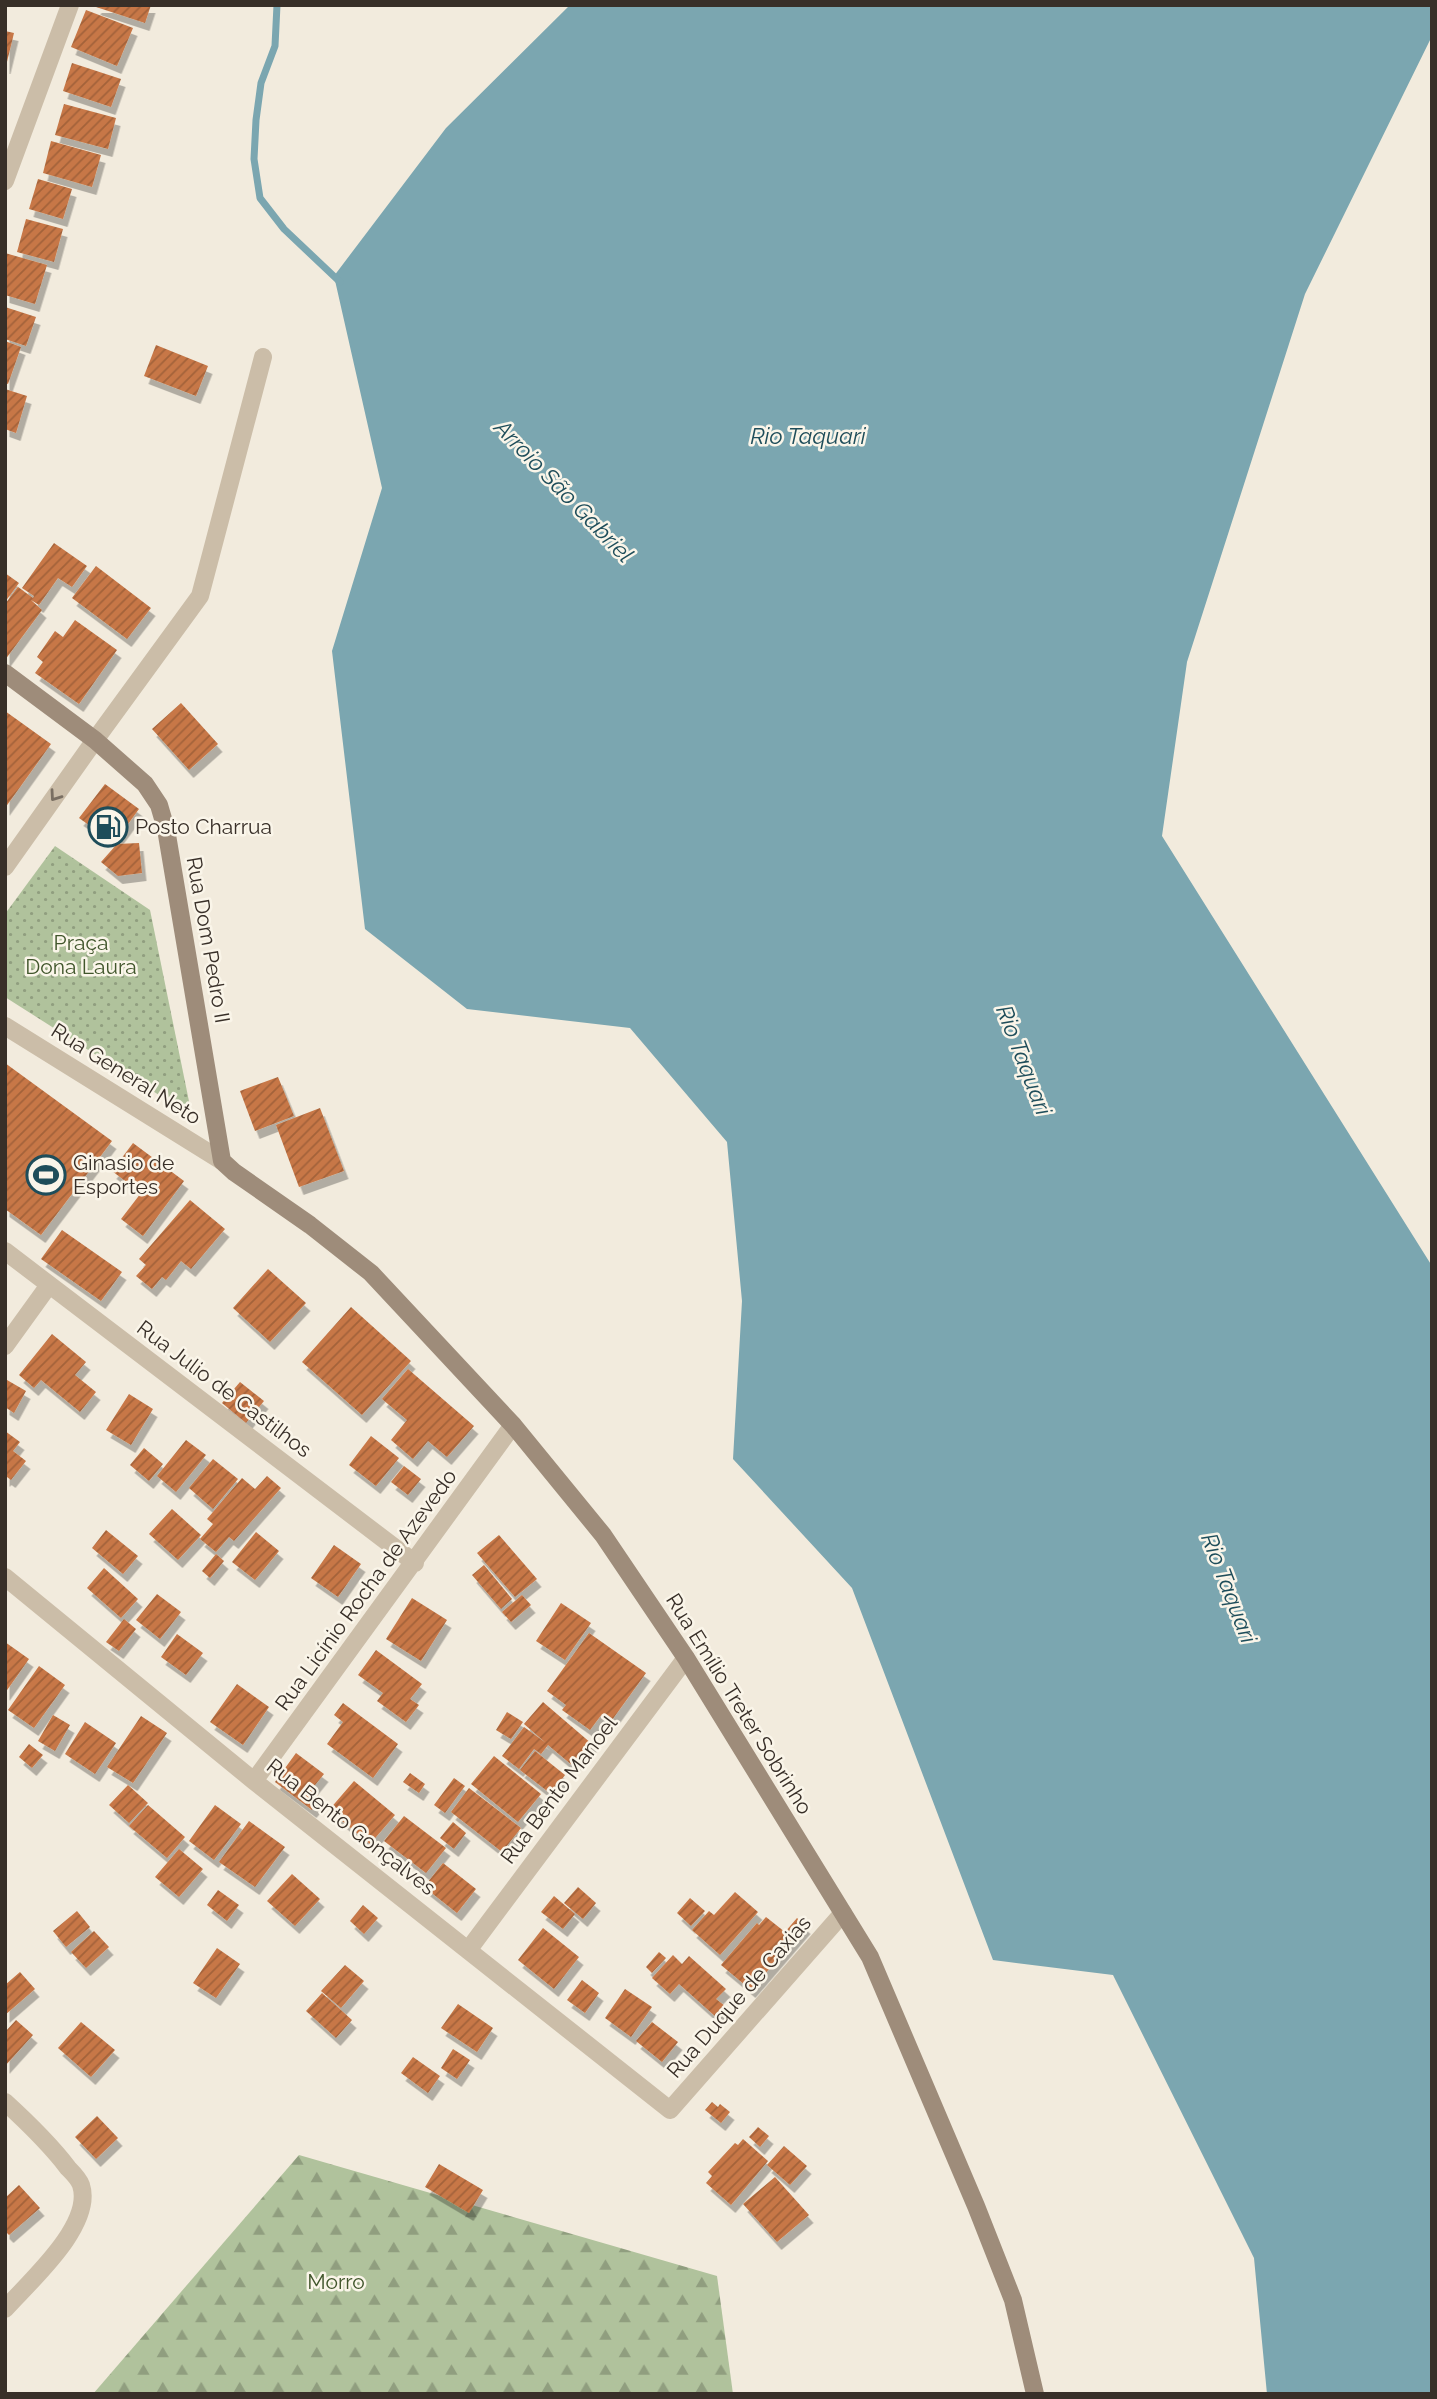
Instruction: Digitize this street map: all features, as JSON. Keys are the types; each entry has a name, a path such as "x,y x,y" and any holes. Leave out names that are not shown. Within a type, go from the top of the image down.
{"main road":[{"name":"Rua Dom Pedro II","path":"5,673 94,740 145,784 159,805 166,829 222,1161"},
{"name":"Rua Emílio Treter Sobrinho","path":"222,1161 371,1273 513,1425 603,1535 686,1658 870,1957 1013,2300 1035,2394"}],"street":[{"path":"5,181 70,5"},
{"path":"5,867 200,596 263,357"},
{"name":"Rua General Neto","path":"5,1026 222,1161"},
{"name":"Rua Julio de Castilhos","path":"5,1251 415,1563"},
{"path":"5,1346 49,1285"},
{"name":"Rua Licínio Rocha de Azevedo","path":"254,1781 513,1425"},
{"name":"Rua Bento Gonçalves","path":"5,1577 254,1781 670,2110"},
{"name":"Rua Bento Manoel","path":"469,1949 686,1658"},
{"name":"Rua Duque de Caxias","path":"670,2110 843,1913"},
{"path":"5,2102 47,2140 80,2183 83,2200 81,2215 68,2237 5,2309"}],"green space":[{"name":"Praça Dona Laura","path":"55,846 150,910 192,1116 5,997 5,914"},
{"name":"Morro","path":"299,2155 717,2276 733,2394 93,2394"}],"water":[{"name":"Rio Taquari","path":"570,5 1432,5 1432,36 1305,294 1187,662 1162,836 1432,1266 1432,2394 1267,2394 1254,2258 1113,1975 993,1960 852,1588 733,1459 742,1301 727,1142 630,1028 467,1009 365,929 332,651 382,488 334,276 446,128"}],"building":[{"path":"151,5 145,23 96,7"},
{"path":"86,10 133,28 117,66 71,47"},
{"path":"5,31 14,33 6,66 5,66"},
{"path":"72,63 121,79 111,107 63,91"},
{"path":"64,104 116,118 108,149 55,135"},
{"path":"51,141 101,155 92,187 43,173"},
{"path":"38,179 72,189 63,219 29,209"},
{"path":"26,219 63,229 54,262 17,252"},
{"path":"5,253 47,265 35,304 5,295"},
{"path":"5,307 36,317 26,346 5,339"},
{"path":"5,341 21,347 8,384 5,383"},
{"path":"156,345 208,366 196,396 144,376"},
{"path":"5,389 27,396 16,433 5,429"},
{"path":"54,543 87,566 72,587 58,578 39,605 31,600 42,610 5,660 5,604 18,587 33,598 34,596 22,588"},
{"path":"96,566 151,608 127,639 72,598"},
{"path":"5,573 19,583 5,602"},
{"path":"75,620 117,650 79,704 35,673 43,662 37,657 55,631 63,637"},
{"path":"181,703 218,744 189,770 152,729"},
{"path":"5,711 51,744 5,808"},
{"path":"105,784 139,809 114,843 79,818"},
{"path":"139,843 142,873 118,876 101,862 117,844"},
{"name":"Ginasio de Esportes","path":"5,1063 112,1141 41,1235 5,1209"},
{"path":"278,1077 294,1116 255,1131 240,1091"},
{"path":"320,1108 344,1171 299,1187 276,1125"},
{"path":"133,1143 184,1181 143,1236 121,1219 141,1193 112,1171"},
{"path":"190,1200 225,1229 191,1269 181,1261 166,1280 162,1277 152,1289 136,1276 146,1265 139,1259"},
{"path":"62,1230 122,1272 101,1301 41,1259"},
{"path":"268,1269 306,1303 270,1342 233,1308"},
{"path":"351,1307 411,1361 362,1415 302,1362"},
{"path":"52,1334 86,1362 75,1375 96,1392 80,1412 41,1380 34,1388 19,1375"},
{"path":"408,1369 474,1426 447,1457 428,1441 413,1459 391,1440 407,1420 382,1399"},
{"path":"7,1380 26,1391 14,1413 5,1407"},
{"path":"240,1382 264,1401 246,1423 222,1403"},
{"path":"129,1394 153,1409 131,1445 106,1430"},
{"path":"5,1431 20,1442 13,1451 26,1461 11,1480 7,1477 5,1479"},
{"path":"371,1436 399,1458 376,1486 349,1465"},
{"path":"186,1440 206,1455 176,1492 157,1476"},
{"path":"144,1448 163,1464 149,1481 130,1465"},
{"path":"213,1459 238,1479 213,1509 189,1488"},
{"path":"404,1466 421,1479 408,1495 391,1482"},
{"path":"267,1476 281,1488 234,1541 229,1537 216,1552 200,1539 213,1524 207,1519 242,1478 255,1489"},
{"path":"172,1509 201,1535 178,1560 149,1534"},
{"path":"106,1530 138,1556 123,1574 92,1548"},
{"path":"256,1532 279,1551 255,1580 232,1562"},
{"path":"499,1535 537,1579 515,1597 477,1553"},
{"path":"334,1545 361,1564 338,1597 311,1578"},
{"path":"216,1554 224,1561 210,1578 202,1571"},
{"path":"484,1565 512,1599 501,1609 472,1575"},
{"path":"104,1568 138,1599 121,1618 87,1588"},
{"path":"157,1594 181,1612 160,1639 136,1620"},
{"path":"522,1595 531,1605 511,1622 502,1612"},
{"path":"412,1598 447,1620 421,1661 386,1639"},
{"path":"561,1603 591,1623 565,1660 536,1641"},
{"path":"124,1619 136,1629 119,1651 106,1642"},
{"path":"589,1633 646,1673 612,1720 602,1714 590,1730 562,1710 566,1705 547,1691"},
{"path":"177,1634 203,1653 186,1675 161,1657"},
{"path":"5,1642 29,1659 5,1693"},
{"path":"376,1650 422,1684 410,1699 419,1705 406,1722 377,1701 383,1693 358,1675"},
{"path":"39,1666 65,1685 34,1728 8,1710"},
{"path":"237,1684 269,1707 243,1745 210,1722"},
{"path":"543,1702 592,1744 573,1766 548,1745 541,1754 534,1749 519,1769 502,1756 524,1727 546,1743 524,1724"},
{"path":"343,1703 398,1744 373,1778 327,1744 343,1722 334,1715"},
{"path":"507,1712 523,1722 511,1739 496,1730"},
{"path":"53,1715 70,1725 55,1751 38,1741"},
{"path":"141,1716 167,1733 133,1783 107,1767"},
{"path":"85,1722 116,1743 95,1774 65,1754"},
{"path":"29,1744 43,1755 32,1768 19,1757"},
{"path":"535,1751 565,1775 551,1794 520,1770"},
{"path":"296,1753 324,1774 311,1790 322,1798 312,1810 275,1782"},
{"path":"494,1756 541,1794 518,1822 471,1784"},
{"path":"410,1773 425,1784 419,1793 403,1782"},
{"path":"454,1778 465,1786 445,1813 434,1805"},
{"path":"354,1781 395,1815 370,1844 329,1810"},
{"path":"128,1785 148,1803 129,1823 109,1805"},
{"path":"469,1788 521,1828 502,1852 451,1812"},
{"path":"148,1805 185,1837 167,1858 129,1826"},
{"path":"215,1805 241,1824 214,1860 189,1841"},
{"path":"404,1816 446,1848 426,1873 384,1841"},
{"path":"249,1821 285,1847 255,1887 219,1862"},
{"path":"453,1822 466,1833 454,1849 440,1838"},
{"path":"179,1849 203,1869 179,1897 155,1877"},
{"path":"443,1863 476,1889 457,1913 424,1887"},
{"path":"292,1874 320,1899 295,1926 267,1901"},
{"path":"578,1887 596,1903 583,1919 564,1903"},
{"path":"218,1890 239,1905 227,1921 207,1905"},
{"path":"735,1892 758,1912 720,1955 692,1930 709,1911 714,1915"},
{"path":"554,1896 575,1914 563,1929 541,1912"},
{"path":"690,1898 705,1911 691,1926 677,1913"},
{"path":"363,1905 378,1918 364,1934 350,1921"},
{"path":"77,1911 90,1927 66,1947 53,1931"},
{"path":"766,1917 785,1932 797,1918 806,1926 751,1990 721,1965 757,1923 759,1925"},
{"path":"543,1928 579,1957 554,1989 518,1960"},
{"path":"94,1931 109,1947 86,1968 71,1952"},
{"path":"217,1948 240,1964 216,1998 193,1983"},
{"path":"659,1952 666,1958 652,1973 646,1967"},
{"path":"673,1955 682,1964 689,1956 726,1989 716,1999 725,2006 716,2017 679,1984 670,1994 652,1978"},
{"path":"345,1965 364,1981 341,2008 321,1991"},
{"path":"20,1972 35,1989 5,2015 5,1985"},
{"path":"582,1980 599,1993 585,2013 567,2000"},
{"path":"625,1989 652,2007 631,2037 605,2018"},
{"path":"322,1993 352,2020 336,2038 306,2011"},
{"path":"458,2004 493,2028 477,2052 441,2028"},
{"path":"16,2020 33,2035 5,2066 5,2032"},
{"path":"81,2022 115,2050 91,2077 58,2048"},
{"path":"652,2022 678,2042 662,2062 636,2041"},
{"path":"453,2049 470,2060 457,2079 441,2068"},
{"path":"413,2057 440,2076 428,2093 401,2073"},
{"path":"712,2102 718,2107 720,2104 730,2112 721,2123 705,2110"},
{"path":"97,2116 118,2138 96,2159 75,2137"},
{"path":"758,2127 769,2136 760,2147 749,2137"},
{"path":"743,2139 768,2161 731,2205 706,2183 712,2176 708,2172 735,2143 738,2145"},
{"path":"784,2146 807,2166 790,2185 767,2165"},
{"path":"439,2164 483,2190 469,2213 425,2187"},
{"path":"775,2177 809,2215 777,2242 743,2204"},
{"path":"19,2185 40,2208 9,2235 5,2231 5,2198"}],"waterway":[{"name":"Arroio São Gabriel","path":"277,5 275,46 261,83 256,120 254,159 260,198 284,229 340,282"}],"place":[{"name":"Posto Charrua","path":"108,827"},
{"name":"Ginasio de Esportes","path":"46,1175"}]}
